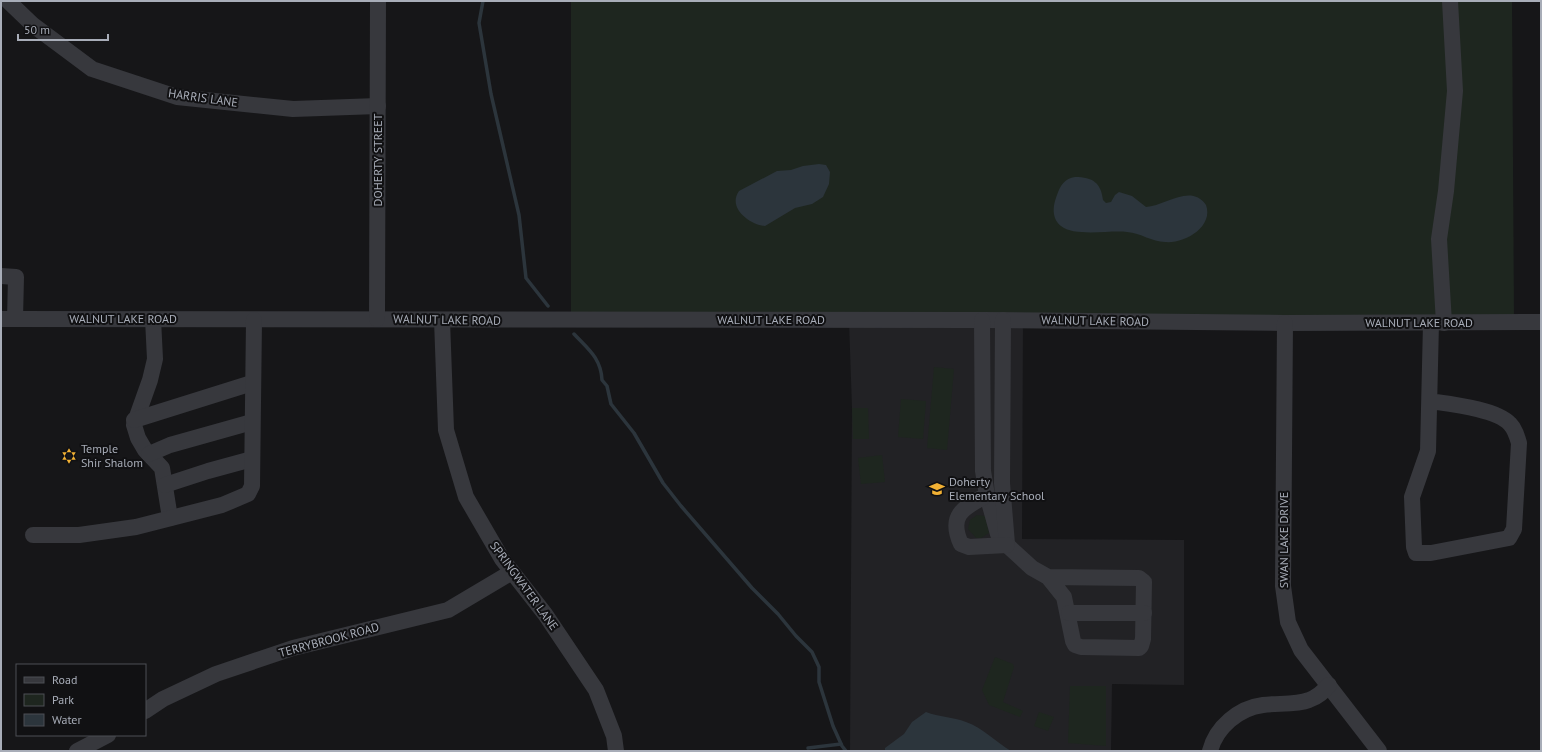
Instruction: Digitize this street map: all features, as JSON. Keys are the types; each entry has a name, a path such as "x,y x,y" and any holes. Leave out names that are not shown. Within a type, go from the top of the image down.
{"street":[{"name":"HARRIS LANE","path":"8,1 33,25 92,69 177,97 293,109 378,106"},
{"name":"DOHERTY STREET","path":"377,319 378,1"},
{"path":"1430,401 1473,408 1502,417 1516,432 1519,443 1514,529 1509,538 1431,553 1416,553 1414,547 1412,497 1428,457 1430,401 1437,323 1439,239 1446,191 1455,91 1450,1"},
{"path":"1,276 16,277 8,318"},
{"name":"WALNUT LAKE ROAD","path":"8,318 254,320 1003,320 1285,324 1541,322"},
{"path":"153,319 155,359 150,380 134,420 138,438 149,454 162,468 170,518"},
{"path":"33,535 79,535 136,527 222,505 248,494 252,486 252,384 254,320"},
{"name":"SPRINGWATER LANE","path":"442,320 446,430 466,497 502,559 545,614 596,690 614,736 616,751"},
{"path":"982,320 983,471 987,495 998,534 1007,545 1032,568 1048,577 1064,596 1069,612 1073,641 1075,645 1081,647 1131,648 1142,646 1144,582 1139,578 1048,577"},
{"path":"1003,320 1002,483 1007,545"},
{"name":"SWAN LAKE DRIVE","path":"1285,324 1283,586 1288,622 1301,650 1378,751"},
{"path":"134,420 252,384"},
{"path":"149,454 170,445 252,422"},
{"path":"165,485 252,459"},
{"path":"987,495 961,512 955,528 959,540 961,544 969,547 1007,545"},
{"name":"TERRYBROOK ROAD","path":"146,710 163,699 216,674 293,648 448,610 512,572"},
{"path":"1069,612 1144,612"},
{"path":"1210,751 1219,732 1230,719 1245,710 1261,705 1308,701 1318,696 1329,685"},
{"path":"78,751 106,736"}],"shaded area":[{"name":"Doherty Elementary School","path":"849,321 1023,321 1022,539 1184,540 1184,685 1112,684 1111,751 850,751 852,408"}],"green space":[{"path":"571,1 1512,1 1514,320 571,319"},
{"path":"934,367 954,369 947,450 927,448"},
{"path":"901,399 926,401 923,439 898,437"},
{"path":"852,408 868,408 869,439 853,439"},
{"path":"882,455 885,482 861,484 858,458"},
{"path":"977,515 985,516 989,533 981,538 976,538 968,529 970,520"},
{"path":"995,657 1013,664 1014,667 1003,702 1023,711 1020,717 989,705 982,690"},
{"path":"1070,686 1106,686 1106,746 1068,743"},
{"path":"1039,712 1054,717 1048,731 1034,726"}],"water":[{"path":"819,164 826,165 830,172 829,184 823,197 812,204 795,208 765,226 759,225 747,219 738,209 736,197 739,191 777,171 791,170 803,166"},
{"path":"1075,177 1087,178 1095,182 1100,189 1103,200 1106,203 1111,202 1115,195 1119,192 1132,196 1146,207 1178,197 1193,196 1200,199 1206,205 1206,220 1202,227 1196,232 1188,237 1173,242 1160,242 1127,232 1083,232 1067,229 1058,223 1054,215 1054,207 1061,186 1068,179"},
{"path":"926,712 961,720 972,725 984,731 1011,751 885,751 885,748 904,734 912,722"}],"waterway":[{"path":"483,1 479,23 491,94 519,215 526,278 548,306"},
{"path":"574,334 593,354 599,366 602,380 607,386 611,404 634,433 663,483 752,588 812,652 819,667 819,682 833,726 842,746 846,751"},
{"path":"808,748 841,744"}],"place":[{"name":"Temple Shir Shalom","path":"69,456"},
{"name":"Doherty Elementary School","path":"937,489"}]}
